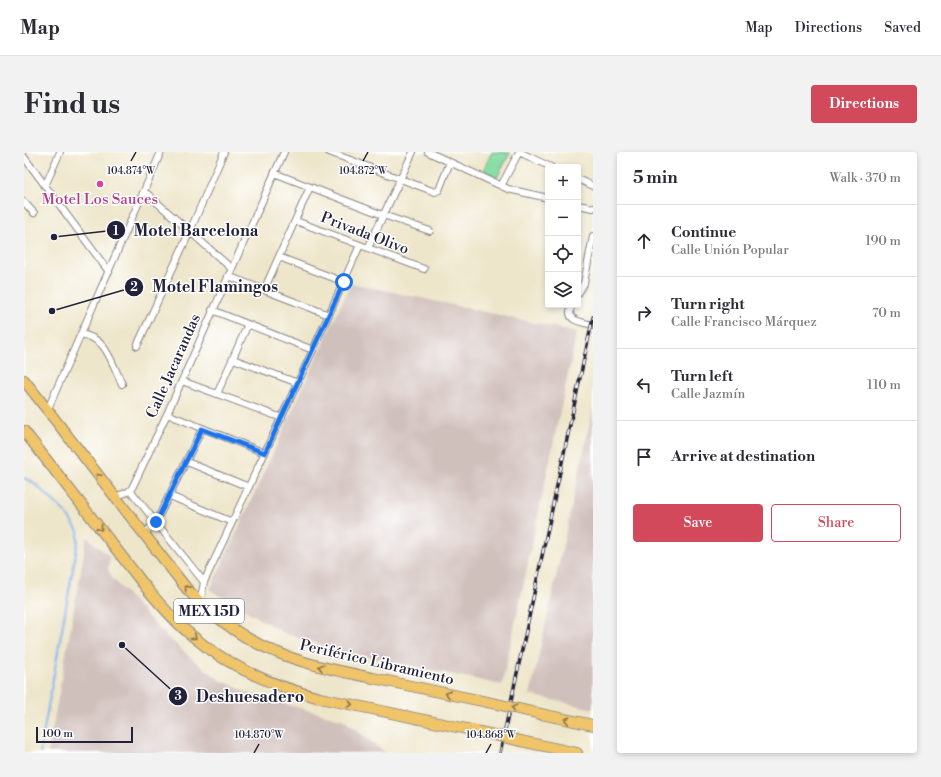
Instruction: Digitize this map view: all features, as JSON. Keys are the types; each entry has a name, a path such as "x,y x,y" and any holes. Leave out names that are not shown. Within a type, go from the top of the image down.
{"highway":[{"name":"Periférico Libramiento","path":"24,380 175,574 200,603 241,634 275,652 328,669 593,725"},
{"name":"MEX 15D","path":"24,431 148,590 168,613 190,634 229,662 272,683 320,698 577,753"},
{"path":"24,443 42,455"}],"street":[{"path":"45,186 60,152"},
{"path":"47,411 161,152"},
{"path":"137,346 190,231 224,152"},
{"name":"Calle Jacarandas","path":"130,490 167,414 212,310 284,152"},
{"path":"329,152 435,192 439,190 450,162"},
{"path":"368,248 413,152"},
{"path":"428,152 508,189 545,197"},
{"path":"501,186 519,152 545,164"},
{"path":"24,157 109,272"},
{"path":"274,173 383,215 430,231"},
{"path":"581,180 593,186"},
{"path":"264,290 310,187"},
{"path":"144,191 231,268"},
{"path":"24,202 34,213"},
{"path":"581,205 593,208"},
{"name":"Privada Olivo","path":"296,221 424,269"},
{"path":"581,288 584,283 593,236"},
{"path":"200,603 204,582 282,418 360,245"},
{"path":"279,257 344,282"},
{"path":"228,276 329,315"},
{"path":"571,308 570,316 573,319 593,325"},
{"path":"212,310 313,350"},
{"path":"217,394 248,324"},
{"path":"82,334 93,338 102,344 108,353 122,384"},
{"path":"233,359 298,383"},
{"path":"182,381 282,418"},
{"path":"167,414 265,453"},
{"path":"144,534 156,522 202,429"},
{"path":"187,462 249,487"},
{"path":"115,497 130,490 204,582"},
{"path":"170,496 232,522"}],"shaded area":[{"path":"351,283 577,332 502,685 342,651 286,634 210,590"},
{"path":"593,409 593,709 530,695"},
{"path":"87,537 110,557 108,569 113,579 160,630 192,659 220,680 256,696 344,720 385,753 48,753"}],"green space":[{"path":"492,152 510,153 497,178 483,170"}],"waterway":[{"path":"24,478 33,482 65,512 78,531 78,541 40,751 41,753"}],"railway":[{"path":"500,753 593,317"}],"place":[{"name":"Motel Los Sauces","path":"100,184"},
{"name":"Motel Barcelona","path":"54,237"},
{"name":"Motel Flamingos","path":"52,311"},
{"name":"Deshuesadero","path":"122,645"}],"route":[{"path":"156,522 202,429 265,453 344,282"}]}
